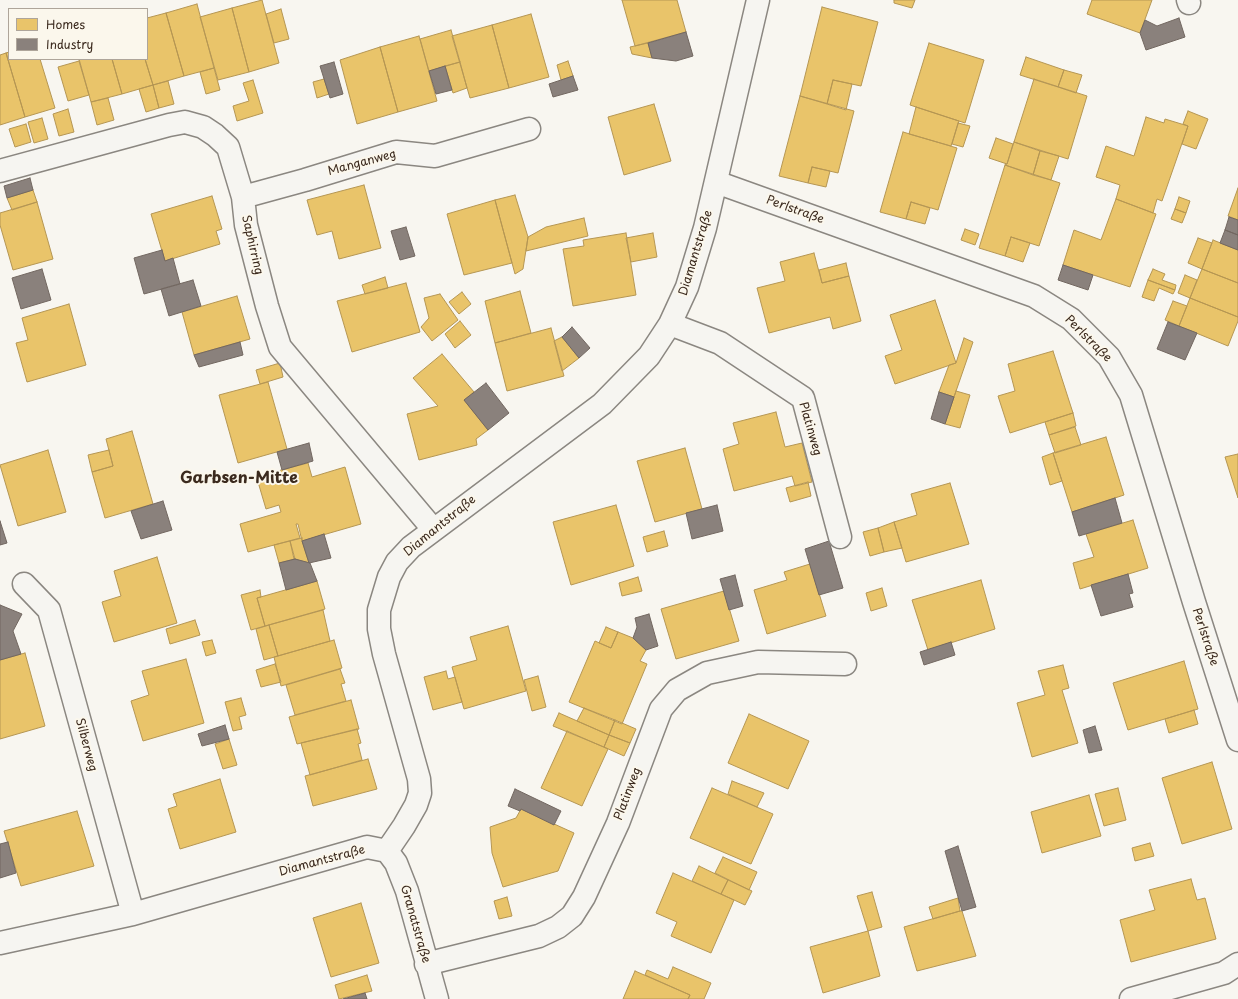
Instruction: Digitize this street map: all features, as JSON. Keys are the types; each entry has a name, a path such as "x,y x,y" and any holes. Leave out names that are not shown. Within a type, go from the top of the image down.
{"street":[{"name":"Diamantstraße","path":"0,943 133,914 367,847 387,852 416,805 420,793 419,779 384,654 379,629 379,610 389,578 397,562 410,547 602,404 649,356 670,324 687,287 705,228 758,0"},
{"name":"Saphirring","path":"0,171 161,127 185,122 203,127 215,135 228,147 243,197 246,225 267,306 280,347 433,529"},
{"name":"Manganweg","path":"243,197 396,152 435,156 529,129"},
{"name":"Perlstraße","path":"716,182 1034,296 1071,319 1109,357 1131,395 1238,740"},
{"name":"Platinweg","path":"670,324 720,343 802,398 840,537"},
{"name":"Silberweg","path":"24,584 49,610 133,914"},
{"name":"Platinweg","path":"426,964 539,936 558,927 572,916 584,897 618,822 661,709 677,690 707,673 758,662 844,664"},
{"name":"Granatstraße","path":"387,852 396,863 407,891 436,999"},
{"path":"1131,999 1224,973 1238,964"}],"building: Homes":[{"path":"262,0 279,63 249,72 232,8"},
{"path":"622,0 677,0 686,32 635,46"},
{"path":"894,0 915,0 912,8 894,3"},
{"path":"1092,0 1152,0 1140,33 1087,14"},
{"path":"197,4 214,68 184,76 166,13"},
{"path":"822,7 878,22 861,86 833,80 827,104 800,96"},
{"path":"232,8 249,72 218,80 200,17"},
{"path":"281,9 289,39 274,43 266,14"},
{"path":"166,13 184,76 153,85 145,60 148,60 148,18"},
{"path":"531,14 549,77 509,88 492,25"},
{"path":"492,25 509,88 470,98 452,36"},
{"path":"451,30 460,62 429,71 420,39"},
{"path":"419,36 437,101 398,112 380,47"},
{"path":"648,43 652,58 632,54 630,47"},
{"path":"929,43 984,60 965,123 910,105"},
{"path":"380,47 398,112 357,124 340,60"},
{"path":"6,53 25,117 0,125 0,55"},
{"path":"1026,57 1064,70 1058,87 1020,75"},
{"path":"8,60 40,60 55,108 25,117"},
{"path":"79,60 112,60 122,94 91,102"},
{"path":"112,60 145,60 153,85 122,94"},
{"path":"79,61 89,95 68,101 58,67"},
{"path":"568,61 573,76 561,80 557,65"},
{"path":"460,62 467,88 453,93 445,66"},
{"path":"214,68 220,90 206,94 200,72"},
{"path":"1064,70 1082,75 1076,93 1058,87"},
{"path":"324,79 329,94 317,98 313,82"},
{"path":"1034,79 1087,96 1068,159 1014,142"},
{"path":"253,80 263,113 237,121 233,106 249,101 243,83"},
{"path":"833,80 852,84 846,110 827,104"},
{"path":"168,81 174,104 159,108 153,85"},
{"path":"153,85 159,108 146,112 139,89"},
{"path":"800,96 854,111 838,173 812,167 808,183 779,176"},
{"path":"108,98 114,120 97,125 91,102"},
{"path":"654,104 671,161 624,175 608,117"},
{"path":"916,107 959,121 951,146 909,134"},
{"path":"68,109 74,132 59,136 53,114"},
{"path":"1188,111 1208,119 1196,149 1182,144 1188,126 1183,124"},
{"path":"1146,117 1164,123 1165,119 1188,126 1162,201 1157,199 1153,213 1116,199 1120,185 1096,177 1106,146 1134,156"},
{"path":"42,118 48,139 34,143 28,122"},
{"path":"958,123 970,126 963,147 952,144"},
{"path":"26,124 31,142 15,147 9,129"},
{"path":"903,132 957,148 938,210 911,202 906,219 880,212"},
{"path":"996,138 1013,144 1007,164 989,158"},
{"path":"1014,142 1040,151 1033,175 1005,165 1007,164"},
{"path":"1040,151 1059,156 1051,180 1033,175"},
{"path":"1005,165 1060,183 1039,246 1011,237 1005,256 979,248"},
{"path":"812,167 830,171 826,187 808,183"},
{"path":"364,185 381,248 339,259 332,231 317,235 307,200"},
{"path":"1238,188 1238,220 1228,216"},
{"path":"33,190 37,202 12,210 7,198"},
{"path":"515,195 528,237 523,269 515,274 495,200"},
{"path":"212,196 222,229 216,231 220,244 165,261 151,214"},
{"path":"1179,197 1190,201 1186,213 1175,209"},
{"path":"1116,199 1156,214 1130,287 1063,265 1074,230 1101,240"},
{"path":"495,200 512,263 464,275 447,214"},
{"path":"37,202 53,259 13,270 0,225 0,213"},
{"path":"911,202 930,208 925,224 906,219"},
{"path":"1175,209 1186,213 1182,223 1171,219"},
{"path":"584,218 588,236 526,251 528,237 546,227"},
{"path":"965,229 979,234 975,245 961,240"},
{"path":"626,233 636,295 573,306 563,249 584,246 583,240"},
{"path":"653,233 657,257 631,262 626,238"},
{"path":"1011,237 1030,243 1023,262 1005,256"},
{"path":"1198,238 1212,243 1202,269 1188,263"},
{"path":"1213,240 1238,250 1238,283 1202,269"},
{"path":"814,253 822,283 849,276 861,321 833,329 830,317 769,333 757,288 785,281 780,262"},
{"path":"846,263 849,276 822,283 819,270"},
{"path":"1153,269 1165,274 1162,280 1176,285 1175,290 1148,280"},
{"path":"1202,269 1238,283 1238,317 1190,298"},
{"path":"1185,275 1197,280 1190,298 1178,293"},
{"path":"385,277 388,288 365,294 362,285"},
{"path":"1148,280 1175,290 1173,294 1159,288 1154,301 1142,297"},
{"path":"406,283 420,332 352,352 337,301"},
{"path":"520,291 531,333 495,343 485,301"},
{"path":"462,292 471,304 459,314 449,302"},
{"path":"440,294 458,320 432,341 421,327 429,318 424,298"},
{"path":"237,296 250,339 194,355 182,312"},
{"path":"1190,298 1238,317 1238,321 1228,346 1179,326"},
{"path":"935,300 956,363 895,384 885,356 902,350 890,315"},
{"path":"1173,301 1187,306 1179,326 1165,320"},
{"path":"69,304 86,365 27,382 16,343 28,340 22,318"},
{"path":"460,321 471,335 455,348 445,334"},
{"path":"551,328 564,376 507,391 495,343"},
{"path":"562,337 579,358 562,371 554,341"},
{"path":"964,338 973,342 954,397 939,392 949,365 956,363"},
{"path":"1053,351 1073,413 1010,433 998,396 1015,391 1008,364"},
{"path":"442,354 474,392 464,400 488,430 476,439 477,445 419,460 407,414 438,406 413,378"},
{"path":"280,363 283,377 260,384 256,370"},
{"path":"268,382 287,449 238,463 219,395"},
{"path":"956,391 970,395 960,428 945,424"},
{"path":"776,412 785,447 802,443 812,482 795,486 792,476 734,491 723,449 739,444 733,423"},
{"path":"1073,413 1076,426 1049,435 1045,422"},
{"path":"1075,427 1081,445 1055,453 1049,435"},
{"path":"132,431 153,504 105,518 92,472 113,466 106,439"},
{"path":"1106,437 1124,495 1072,512 1053,453"},
{"path":"685,448 702,509 655,522 637,461"},
{"path":"48,450 66,512 18,526 0,465"},
{"path":"109,450 113,466 92,472 88,455"},
{"path":"1053,453 1062,481 1050,485 1042,457"},
{"path":"1238,454 1238,498 1225,457"},
{"path":"308,463 312,477 345,467 361,524 302,541 298,524 296,524 300,538 248,552 240,524 281,512 279,505 266,509 258,482 272,478 270,473"},
{"path":"808,482 811,496 790,502 786,488"},
{"path":"950,483 969,544 906,562 894,522 917,515 911,494"},
{"path":"616,505 634,566 571,585 553,522"},
{"path":"1133,520 1148,568 1080,589 1073,563 1094,557 1086,534"},
{"path":"894,522 902,548 884,552 878,528"},
{"path":"878,528 884,552 870,556 863,532"},
{"path":"664,531 668,546 647,552 643,537"},
{"path":"302,538 309,563 294,559 290,541"},
{"path":"290,541 295,559 279,563 274,545"},
{"path":"157,557 177,623 114,642 102,602 121,596 114,571"},
{"path":"810,564 826,616 767,634 754,590 787,580 784,572"},
{"path":"638,577 642,591 622,596 619,583"},
{"path":"981,580 995,629 928,650 912,600"},
{"path":"317,581 325,609 265,626 257,598"},
{"path":"882,588 887,606 871,611 866,593"},
{"path":"260,590 261,597 257,598 265,626 251,630 241,595"},
{"path":"724,591 739,641 676,659 661,609"},
{"path":"323,610 330,641 278,656 269,625"},
{"path":"195,620 200,635 170,644 166,629"},
{"path":"269,625 278,656 264,660 256,629"},
{"path":"508,626 526,691 464,709 452,667 477,660 470,637"},
{"path":"606,627 618,632 611,648 599,643"},
{"path":"618,632 633,638 646,650 640,661 647,664 622,724 569,702 595,641 611,648"},
{"path":"212,640 216,653 206,656 202,642"},
{"path":"334,640 342,668 281,686 274,657"},
{"path":"25,653 45,726 0,739 0,660"},
{"path":"186,659 204,723 143,741 131,701 149,695 142,671"},
{"path":"1184,661 1198,709 1128,730 1113,683"},
{"path":"275,664 281,682 261,687 256,670"},
{"path":"1063,665 1069,688 1062,690 1078,743 1032,757 1017,703 1045,695 1038,671"},
{"path":"340,669 345,683 341,684 346,701 295,715 286,685"},
{"path":"446,671 448,679 455,677 462,702 433,710 424,677"},
{"path":"538,676 546,707 532,711 524,680"},
{"path":"241,698 246,715 239,717 242,729 233,731 225,702"},
{"path":"351,700 359,729 297,744 289,717"},
{"path":"584,708 615,720 609,735 577,721"},
{"path":"1194,710 1198,724 1169,733 1165,719"},
{"path":"559,713 609,735 604,747 553,726"},
{"path":"749,714 809,741 788,789 728,763"},
{"path":"615,720 636,729 630,743 609,735"},
{"path":"357,729 361,743 358,744 362,760 310,775 301,743"},
{"path":"567,731 608,749 582,806 541,788"},
{"path":"609,735 630,743 624,756 604,747"},
{"path":"229,739 237,765 223,769 215,744"},
{"path":"368,759 377,789 313,806 305,776"},
{"path":"1212,762 1232,829 1182,844 1162,778"},
{"path":"220,779 236,832 180,849 168,809 177,806 173,794"},
{"path":"732,781 764,793 757,807 728,794"},
{"path":"712,788 773,814 751,864 690,838"},
{"path":"1118,788 1126,820 1104,826 1095,794"},
{"path":"1089,795 1101,836 1042,853 1031,812"},
{"path":"521,809 574,833 558,871 503,887 492,853 490,827 516,818"},
{"path":"77,811 94,866 21,886 4,831"},
{"path":"1150,843 1154,856 1135,861 1132,848"},
{"path":"723,857 757,872 749,890 715,873"},
{"path":"699,866 728,880 721,894 692,881"},
{"path":"673,873 734,900 711,953 671,936 677,922 656,913"},
{"path":"1191,879 1197,900 1205,898 1216,939 1131,962 1120,920 1155,910 1149,890"},
{"path":"728,880 752,891 745,905 721,894"},
{"path":"872,892 882,927 868,931 857,896"},
{"path":"507,897 512,916 499,919 494,901"},
{"path":"958,898 960,911 933,919 929,907"},
{"path":"361,903 379,963 331,977 313,918"},
{"path":"962,911 976,956 917,971 904,927"},
{"path":"868,931 880,976 823,993 810,947"},
{"path":"673,967 711,983 704,999 688,999 690,995 645,975 647,970 668,979"},
{"path":"635,971 690,995 688,999 623,999"},
{"path":"367,975 372,991 339,999 335,985"}],"building: Industry":[{"path":"1179,18 1185,37 1146,50 1140,33 1145,20 1157,26"},
{"path":"686,32 693,56 676,61 652,58 648,43"},
{"path":"334,62 343,94 330,98 320,66"},
{"path":"445,66 452,90 436,94 429,71"},
{"path":"573,76 578,90 553,97 549,84"},
{"path":"30,178 33,190 7,198 4,186"},
{"path":"1229,217 1238,220 1238,235 1225,230"},
{"path":"406,227 415,256 400,260 391,231"},
{"path":"1225,230 1238,235 1238,250 1220,243"},
{"path":"162,250 165,261 173,258 180,284 144,294 134,258"},
{"path":"1063,265 1093,275 1088,290 1058,280"},
{"path":"42,269 51,300 21,309 12,278"},
{"path":"193,280 201,306 169,316 161,289"},
{"path":"1168,322 1197,333 1185,360 1157,349"},
{"path":"572,327 590,348 579,358 562,337"},
{"path":"240,342 243,355 199,367 194,355"},
{"path":"486,383 509,413 488,430 464,400"},
{"path":"939,392 954,397 945,424 931,419"},
{"path":"309,443 313,461 282,470 277,452"},
{"path":"1115,498 1122,523 1079,536 1072,512"},
{"path":"163,501 172,530 141,539 131,511"},
{"path":"717,505 723,531 692,539 686,513"},
{"path":"0,521 7,543 0,545"},
{"path":"324,534 331,558 309,563 302,541"},
{"path":"829,541 843,588 819,595 805,549"},
{"path":"295,559 310,563 317,581 286,590 279,563"},
{"path":"1128,574 1133,593 1129,594 1133,607 1101,616 1091,585"},
{"path":"735,575 743,606 729,610 720,579"},
{"path":"0,605 22,614 13,631 21,654 0,660"},
{"path":"649,614 658,646 646,650 633,638 637,627 635,618"},
{"path":"951,642 955,655 924,665 920,652"},
{"path":"225,725 229,739 202,746 198,734"},
{"path":"1095,726 1102,750 1089,753 1083,730"},
{"path":"515,789 561,811 554,825 521,809 520,811 508,806"},
{"path":"8,842 16,873 0,878 0,844"},
{"path":"958,846 976,907 962,911 945,851"},
{"path":"365,993 367,999 343,999"}],"district":[{"name":"Garbsen-Mitte","path":"239,479"}]}
